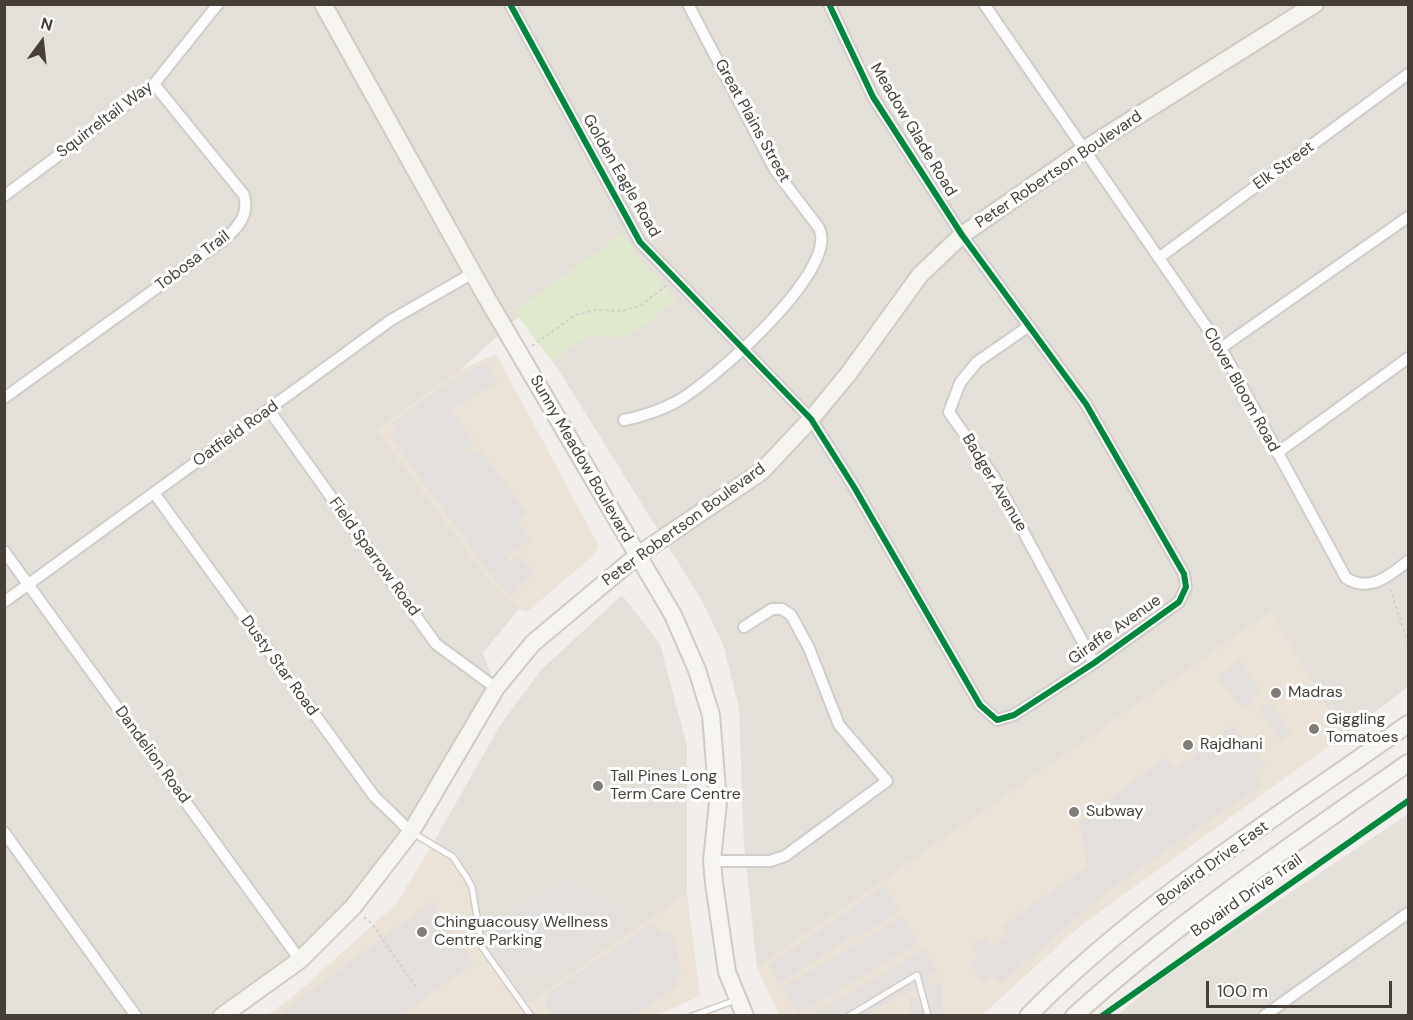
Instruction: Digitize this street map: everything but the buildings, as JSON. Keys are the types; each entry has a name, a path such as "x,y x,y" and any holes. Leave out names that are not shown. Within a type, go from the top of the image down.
{"street":[{"name":"Squirreltail Way","path":"4,196 154,84 218,4"},
{"name":"Sunny Meadow Boulevard","path":"323,4 473,273 673,615 698,670 711,715 718,802 712,861 727,972 745,1016"},
{"name":"Golden Eagle Road","path":"510,4 640,242 811,419"},
{"name":"Great Plains Street","path":"688,4 775,170 824,236 822,247 793,299 743,348"},
{"name":"Meadow Glade Road","path":"829,4 873,97 962,235"},
{"name":"Clover Bloom Road","path":"984,4 1221,348 1347,578 1357,585 1373,584 1386,578 1408,561"},
{"name":"Peter Robertson Boulevard","path":"222,1016 300,960 352,907 411,832 496,688 533,643 638,555 761,472 811,419 849,373 920,275 962,235 1085,150 1315,4"},
{"name":"Elk Street","path":"1160,257 1408,74"},
{"name":"Tobosa Trail","path":"4,398 226,238 241,224 247,205 244,195 154,84"},
{"path":"1221,348 1408,217"},
{"name":"Giraffe Avenue","path":"811,419 854,487 980,705 997,720 1014,715 1094,663 1179,602 1186,587 1184,574 1086,404 962,235"},
{"name":"Oatfield Road","path":"4,602 391,320 473,273"},
{"name":"Badger Avenue","path":"1029,326 977,362 960,383 949,412 994,477 1094,663"},
{"path":"624,420 650,415 679,400 743,348"},
{"path":"1277,453 1408,358"},
{"name":"Field Sparrow Road","path":"269,410 436,644 496,688"},
{"name":"Dusty Star Road","path":"154,493 374,796 411,832"},
{"name":"Dandelion Road","path":"4,551 300,960"},
{"path":"712,861 770,861 785,856 887,781 839,725 809,648 791,615 782,609 772,609 744,627"},
{"name":"Bovaird Drive East","path":"1028,1016 1099,951 1198,872 1408,724"},
{"name":"Bovaird Drive East","path":"1074,1016 1120,974 1182,926 1408,763"},
{"path":"4,832 136,1016"},
{"path":"1264,1016 1279,1011 1408,913"}],"lane":[{"path":"411,832 453,856 472,887 482,947 531,1016"},
{"path":"849,1016 918,975 928,1016"},
{"path":"692,1016 737,1000"}],"path":[{"path":"520,354 574,315 596,310 622,311 640,306 675,279"},
{"path":"1386,578 1408,643"},
{"path":"352,907 372,924 416,987"}],"shaded area":[{"path":"5,5 1408,5 1408,687 1343,736 1271,612 757,968 744,844 739,708 723,644 701,599 523,313 460,370 377,430 488,578 519,609 483,653 496,688 353,907 222,1015 5,1016"},
{"path":"496,354 598,544 595,554 527,612 519,609 488,578 377,430 460,370"},
{"path":"486,362 498,382 450,410 447,415 453,412 474,441 468,449 474,455 480,450 527,514 518,521 531,539 511,554 505,547 504,552 510,563 516,555 534,572 512,595 493,579 498,571 491,575 390,436 398,431 392,423 443,386"},
{"path":"622,595 660,644 687,746 687,893 524,1007 482,947 432,845 501,724 541,670"},
{"path":"1271,612 1343,736 1080,926 982,1015 779,1015 757,968"},
{"path":"1239,660 1260,690 1252,696 1253,702 1243,709 1217,677"},
{"path":"1270,703 1291,734 1280,741 1260,710"},
{"path":"1232,726 1265,765 1253,772 1261,785 1110,889 1001,983 993,974 983,982 970,964 979,957 971,946 984,938 990,947 1009,936 1002,926 1088,867 1079,822 1164,758 1175,770"},
{"path":"1408,814 1408,1015 1117,1016 1155,983"},
{"path":"432,845 453,857 467,878 482,947 524,1007 687,893 700,996 657,1015 266,1016 294,996 396,904"},
{"path":"565,878 630,913 613,933 543,981 539,976 526,977 514,973 496,955 498,942 492,929"},
{"path":"884,886 900,910 859,938 855,933 780,983 769,965"},
{"name":"Chinguacousy Wellness Centre Parking","path":"432,902 474,963 401,1015 278,1015"},
{"path":"903,917 918,943 798,1014 782,987"},
{"path":"653,923 660,933 671,932 681,971 675,978 679,984 636,1015 553,1015 545,1005 549,993"},
{"path":"925,949 937,972 927,977 928,983 941,983 943,1015 910,1015 909,999 918,996 916,988 864,1015 818,1015 816,1013"}],"green space":[{"path":"624,232 637,256 677,301 635,332 622,338 588,335 553,363 514,311"}],"cycle path":[{"path":"510,4 640,242 811,419 854,487 980,705 997,720 1014,715 1094,663 1179,602 1186,587 1184,574 1086,404 962,235 873,97 829,4"},
{"name":"Bovaird Drive Trail","path":"1102,1016 1408,801"}],"place":[{"name":"Madras","path":"1276,693"},
{"name":"Giggling Tomatoes","path":"1314,729"},
{"name":"Rajdhani","path":"1188,745"},
{"name":"Tall Pines Long Term Care Centre","path":"598,786"},
{"name":"Subway","path":"1074,812"},
{"name":"Chinguacousy Wellness Centre Parking","path":"422,932"}]}
